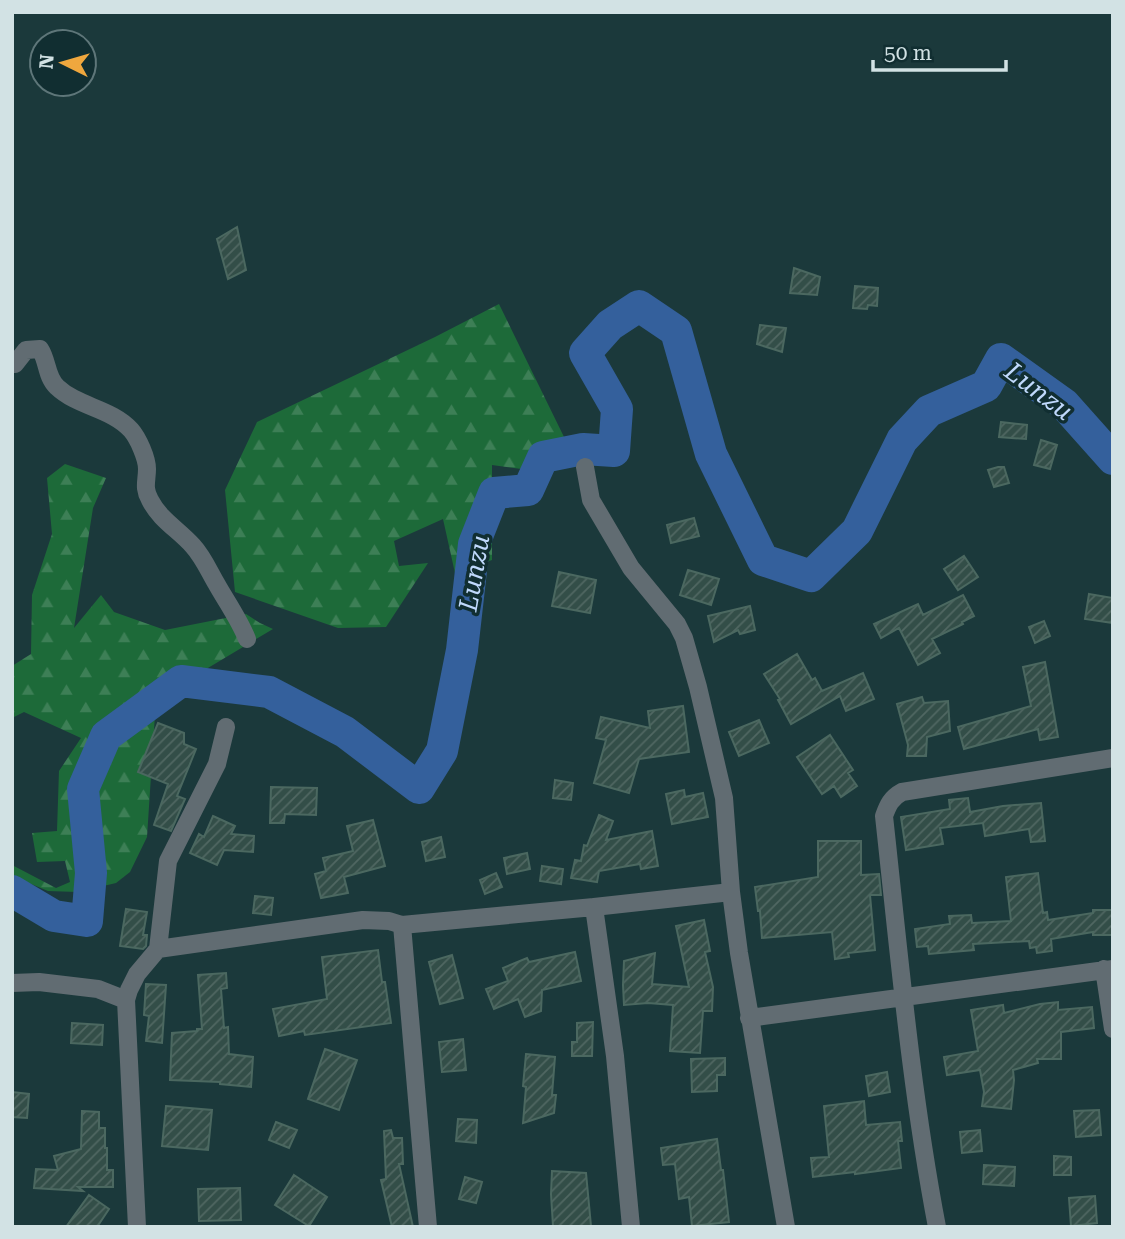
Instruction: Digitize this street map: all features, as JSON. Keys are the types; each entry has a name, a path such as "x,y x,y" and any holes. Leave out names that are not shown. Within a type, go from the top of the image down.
{"street":[{"path":"12,364 15,364 26,350 40,349 55,386 68,396 106,412 132,431 147,467 145,489 148,498 157,512 194,547 241,624 247,639"},
{"path":"585,467 591,500 631,568 677,624 684,638 698,687 721,780 726,811 731,892 749,1018 786,1227"},
{"path":"137,1227 126,1000 137,974 158,949 168,861 217,764 226,727"},
{"path":"937,1227 926,1172 903,997 884,816 889,802 902,792 1113,758"},
{"path":"158,949 363,920 402,925 731,892"},
{"path":"594,907 615,1056 631,1227"},
{"path":"402,925 428,1227"},
{"path":"749,1018 1109,969 1113,1029"},
{"path":"12,983 39,982 98,989 126,1000"}],"green space":[{"path":"499,304 564,437 537,471 492,465 492,560 455,573 443,519 394,541 399,566 428,563 386,627 338,628 235,592 225,490 257,422"},
{"path":"65,464 106,478 93,508 74,628 101,595 114,612 165,630 246,614 273,629 156,699 147,837 130,872 116,883 78,892 48,891 12,876 12,865 56,888 70,882 65,861 37,862 32,833 57,831 59,771 81,738 24,712 12,718 12,666 31,654 32,595 52,534 47,478"}],"building":[{"path":"237,227 246,270 228,279 217,239"},
{"path":"794,268 820,277 817,295 790,293"},
{"path":"855,286 878,288 877,306 868,305 867,309 853,308"},
{"path":"760,325 786,328 782,352 757,344"},
{"path":"1001,422 1027,425 1026,439 999,437"},
{"path":"1041,440 1057,445 1050,469 1034,465"},
{"path":"1004,467 1009,483 994,487 988,470"},
{"path":"694,518 699,536 671,543 667,525"},
{"path":"964,556 978,577 958,590 944,569"},
{"path":"688,570 719,579 711,605 680,595"},
{"path":"559,572 596,580 590,613 552,606"},
{"path":"1089,594 1113,598 1113,623 1085,619"},
{"path":"963,595 974,616 932,639 940,653 918,665 899,628 881,638 874,624 918,604 923,615"},
{"path":"750,606 755,630 740,634 738,630 714,642 708,616"},
{"path":"1044,621 1050,636 1035,643 1029,627"},
{"path":"797,654 812,680 815,678 822,691 863,673 874,699 846,711 840,696 791,724 778,700 780,699 764,674"},
{"path":"1045,662 1058,737 1040,740 1038,729 964,749 958,727 1031,706 1023,667"},
{"path":"922,697 924,703 948,701 950,731 927,737 926,756 907,756 908,745 897,704"},
{"path":"683,706 689,752 639,759 629,793 594,783 606,740 596,738 601,717 650,728 648,711"},
{"path":"759,720 769,743 739,756 729,732"},
{"path":"158,723 184,733 184,744 196,749 177,796 185,799 171,831 154,825 168,784 138,772"},
{"path":"830,735 853,770 848,773 857,786 841,797 834,786 822,794 797,757"},
{"path":"555,780 573,783 571,800 553,798"},
{"path":"271,787 317,788 316,815 285,814 284,823 270,823"},
{"path":"684,790 685,797 703,793 708,817 672,824 666,794"},
{"path":"968,798 970,812 1041,803 1045,841 1031,842 1029,829 985,836 983,823 940,828 943,844 906,850 901,817 950,809 949,800"},
{"path":"599,815 613,821 606,840 652,831 658,866 641,869 640,864 599,871 597,882 571,878 575,860 581,861 584,845 587,846"},
{"path":"213,816 235,826 231,834 254,836 253,852 224,850 217,865 190,853 199,834 204,837"},
{"path":"373,820 385,866 344,877 348,893 321,898 315,874 326,871 323,858 353,851 347,826"},
{"path":"441,837 445,857 426,861 422,842"},
{"path":"818,841 861,841 861,875 879,874 881,895 870,895 875,950 848,953 849,957 835,959 832,932 762,938 755,887 818,877"},
{"path":"527,853 530,869 507,874 504,858"},
{"path":"542,866 563,869 561,884 540,881"},
{"path":"496,873 502,887 485,894 480,880"},
{"path":"1038,873 1043,913 1047,912 1048,920 1093,913 1093,910 1113,910 1113,935 1093,935 1093,932 1051,939 1052,951 1037,953 1036,947 1030,948 1029,941 973,944 974,950 929,954 928,946 917,947 915,929 950,924 949,916 971,915 972,923 1011,921 1006,877"},
{"path":"255,896 273,898 271,915 253,913"},
{"path":"126,909 147,912 143,935 147,935 146,946 143,949 120,946"},
{"path":"704,920 710,951 705,952 713,987 712,1011 703,1011 700,1053 670,1051 673,1005 624,1005 624,961 655,953 652,984 689,987 676,926"},
{"path":"378,950 391,1023 279,1036 273,1009 327,999 322,957"},
{"path":"575,952 581,981 542,990 541,1011 525,1017 518,999 494,1009 486,989 508,981 503,968 527,958 529,962"},
{"path":"452,955 463,998 440,1004 429,962"},
{"path":"226,973 227,988 221,989 224,1028 228,1027 229,1054 253,1057 251,1087 220,1082 170,1080 172,1033 202,1029 198,975"},
{"path":"146,984 166,985 162,1043 146,1041 149,1016 144,1015"},
{"path":"1058,1002 1058,1010 1092,1007 1094,1028 1061,1032 1061,1059 1037,1059 1038,1063 1013,1070 1011,1109 982,1106 984,1092 980,1070 947,1075 944,1057 978,1051 971,1010 1003,1005 1004,1013"},
{"path":"593,1022 592,1056 572,1056 572,1042 577,1042 577,1023"},
{"path":"72,1023 103,1025 102,1045 71,1043"},
{"path":"463,1039 466,1070 442,1072 439,1042"},
{"path":"325,1049 357,1060 339,1110 308,1099"},
{"path":"526,1054 555,1057 552,1095 556,1095 554,1113 523,1123 526,1087 523,1086"},
{"path":"725,1058 725,1075 717,1075 717,1091 692,1092 691,1059"},
{"path":"887,1072 890,1092 869,1096 866,1076"},
{"path":"12,1092 29,1094 27,1118 12,1117"},
{"path":"864,1101 866,1125 900,1122 902,1141 898,1141 901,1168 813,1177 811,1158 829,1157 824,1106"},
{"path":"166,1106 212,1110 208,1150 162,1146"},
{"path":"1099,1110 1101,1135 1076,1137 1074,1111"},
{"path":"82,1111 99,1112 99,1128 105,1128 107,1170 113,1170 113,1187 78,1187 83,1191 34,1188 36,1169 58,1170 54,1156 81,1149"},
{"path":"458,1119 477,1120 476,1143 456,1141"},
{"path":"276,1122 297,1130 289,1148 269,1140"},
{"path":"391,1130 393,1138 402,1138 403,1164 399,1164 413,1227 392,1227 381,1180 386,1179 384,1131"},
{"path":"980,1130 982,1151 962,1153 960,1132"},
{"path":"717,1139 729,1222 692,1226 689,1197 679,1199 675,1164 663,1165 661,1148"},
{"path":"1054,1156 1071,1157 1071,1175 1054,1175"},
{"path":"984,1165 1015,1167 1014,1186 983,1184"},
{"path":"552,1171 586,1173 591,1226 553,1226"},
{"path":"294,1175 327,1197 309,1226 275,1205"},
{"path":"465,1177 482,1182 476,1203 459,1199"},
{"path":"240,1188 241,1220 199,1221 198,1189"},
{"path":"89,1195 109,1209 97,1227 66,1227"},
{"path":"1095,1196 1097,1223 1071,1226 1069,1198"}],"waterway":[{"name":"Lunzu","path":"12,891 54,916 87,921 91,873 83,789 106,736 181,681 269,692 345,732 419,788 442,751 462,650 474,544 494,493 528,490 543,457 583,449 614,451 617,409 585,353 610,325 639,306 676,331 711,454 763,560 811,576 857,531 902,440 929,411 986,386 1001,359 1064,404 1113,459"}]}
